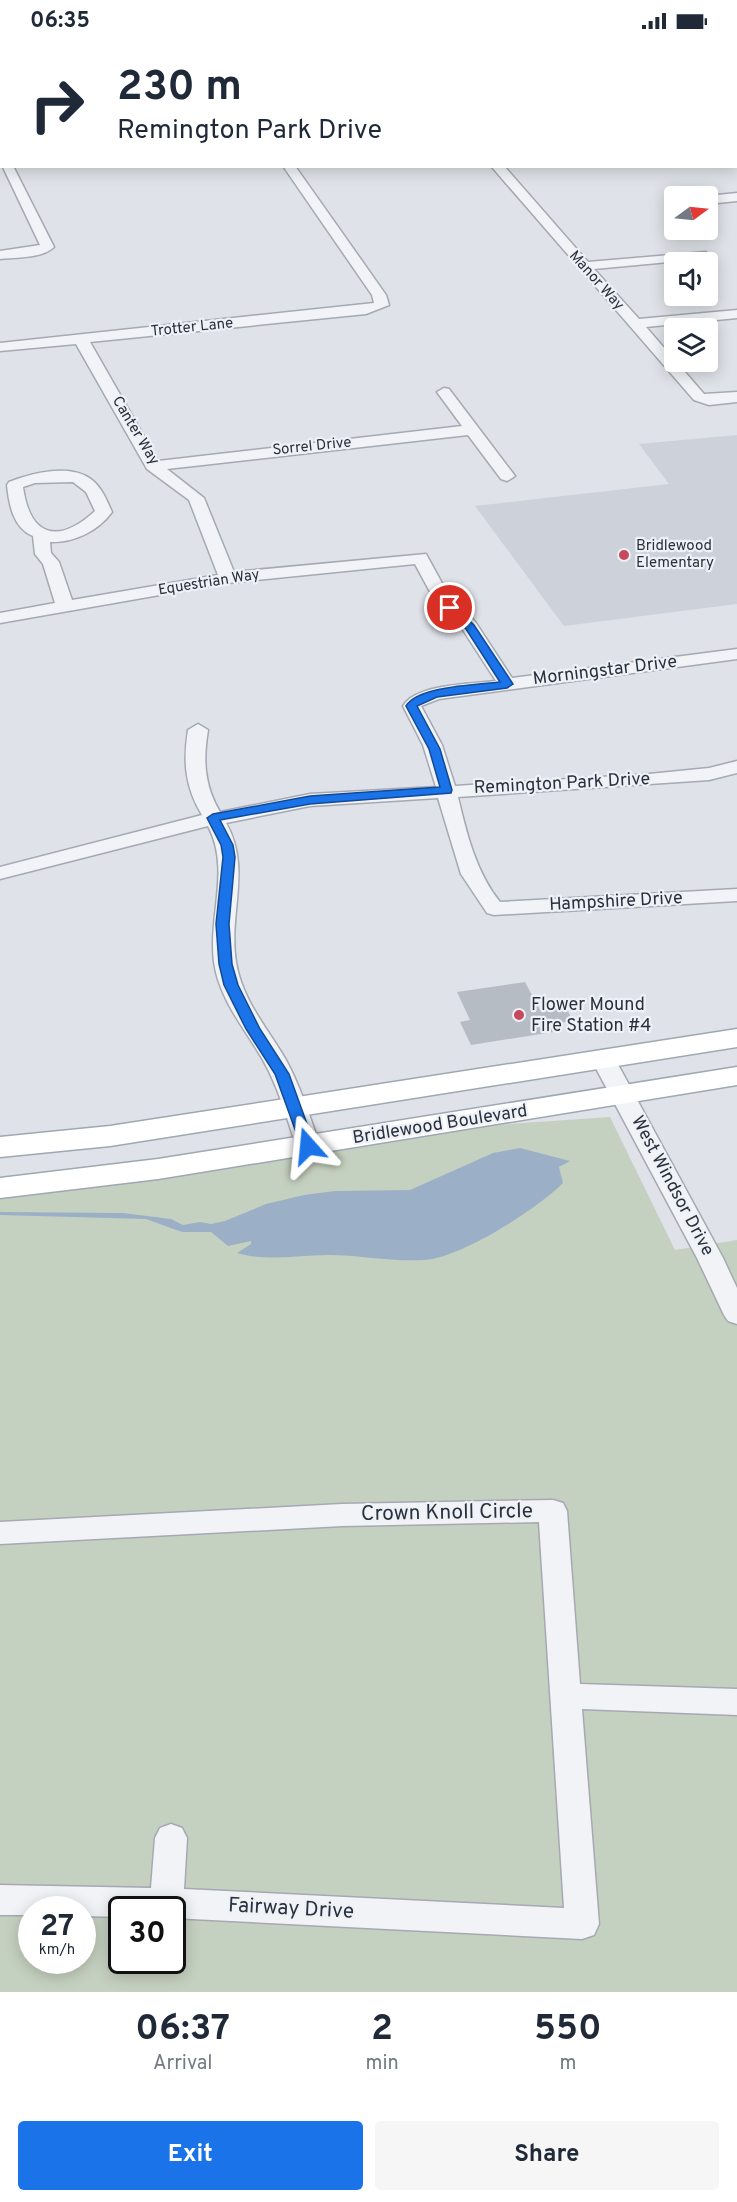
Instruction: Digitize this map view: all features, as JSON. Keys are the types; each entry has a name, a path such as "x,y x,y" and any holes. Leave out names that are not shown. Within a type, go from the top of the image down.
{"main road":[{"path":"0,1147 110,1136 737,1038"},
{"name":"Bridlewood Boulevard","path":"0,1188 101,1177 308,1146 737,1076"},
{"path":"457,1082 475,1119"}],"street":[{"path":"0,114 0,126"},
{"path":"0,255 33,252 47,247 8,168"},
{"name":"Trotter Lane","path":"0,347 366,310 382,305 379,295 290,168"},
{"name":"Manor Way","path":"499,168 697,395 709,400 737,397"},
{"path":"718,199 737,197"},
{"path":"583,266 664,258"},
{"path":"635,324 737,314"},
{"name":"Canter Way","path":"81,339 153,466 196,498 228,578"},
{"path":"444,392 470,430 507,476"},
{"name":"Sorrel Drive","path":"153,466 470,430"},
{"path":"72,477 81,479 92,487 104,512 94,523 77,532 52,537 41,535 24,525 15,504 15,485 33,478 72,477"},
{"path":"41,535 43,554 51,562 65,607"},
{"name":"Equestrian Way","path":"0,618 228,578 420,558 450,608 470,627 507,684"},
{"name":"Morningstar Drive","path":"494,909 481,894 466,861 435,749 412,706 415,701 436,694 737,654"},
{"path":"198,730 195,769 202,797 227,845 229,857 222,924 225,964 231,985 253,1029 282,1074 308,1146"},
{"name":"Remington Park Drive","path":"0,873 213,818 310,800 446,790 659,779 709,774 737,767"},
{"name":"Hampshire Drive","path":"494,909 737,895"},
{"name":"West Windsor Drive","path":"603,1059 719,1276 737,1315"},
{"name":"Crown Knoll Circle","path":"0,1533 342,1515 553,1511 582,1924"},
{"path":"567,1696 737,1702"},
{"path":"167,1896 171,1838"},
{"name":"Fairway Drive","path":"0,1900 108,1902"},
{"name":"Fairway Drive","path":"186,1904 582,1924"}],"shaded area":[{"name":"Bridlewood Elementary","path":"737,435 737,604 564,626 475,506 669,484 639,444"}],"green space":[{"path":"610,1117 675,1250 737,1240 737,1992 0,1992 0,1194 478,1126"}],"water":[{"path":"520,1148 570,1161 559,1167 563,1183 536,1206 477,1242 458,1251 424,1260 328,1255 248,1256 237,1253 251,1244 251,1241 228,1246 211,1232 182,1232 146,1219 0,1215 0,1212 123,1213 171,1219 183,1225 200,1222 211,1224 225,1221 266,1204 304,1195 335,1191 410,1190 493,1153"}],"building":[{"name":"Flower Mound Fire Station #4","path":"525,982 540,1010 565,1006 573,1021 550,1024 553,1032 471,1045 460,1022 470,1020 457,992"}],"place":[{"name":"Bridlewood Elementary","path":"624,555"},
{"name":"Flower Mound Fire Station #4","path":"519,1015"}],"route":[{"path":"308,1146 282,1074 253,1029 231,985 225,964 222,924 230,869 229,857 227,845 213,818 310,800 446,790 435,749 412,706 415,701 436,694 507,684 470,627 450,608"}]}
